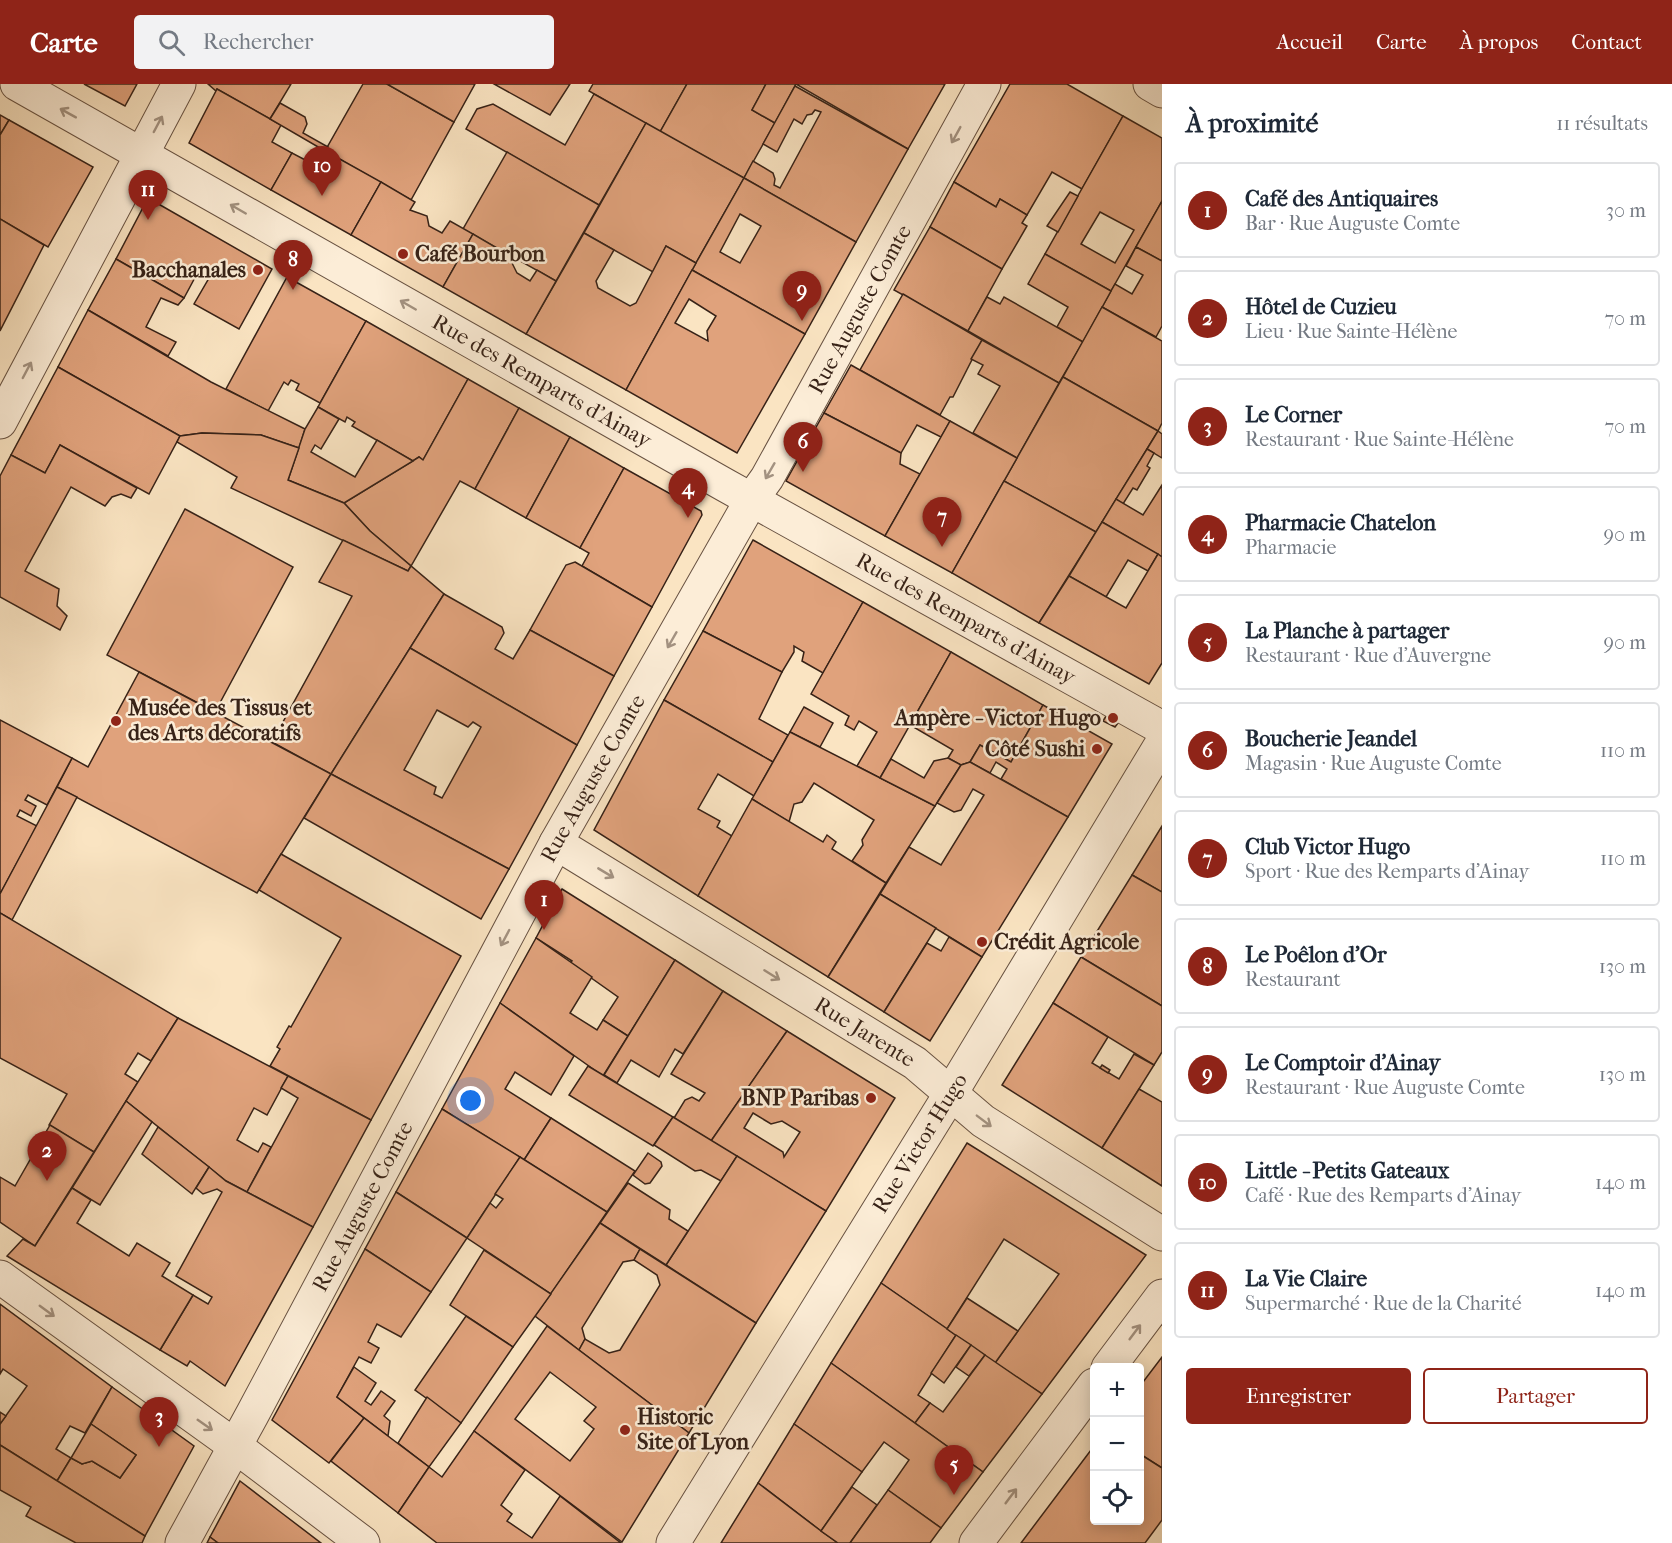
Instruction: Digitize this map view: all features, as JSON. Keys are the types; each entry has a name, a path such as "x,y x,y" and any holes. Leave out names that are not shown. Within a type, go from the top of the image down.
{"street":[{"name":"Rue des Remparts d'Ainay","path":"17,84 1162,728"},
{"path":"0,422 179,84"},
{"name":"Rue Auguste Comte","path":"182,1543 556,843 752,499 767,478 984,84"},
{"path":"1150,84 1162,91"},
{"name":"Rue Victor Hugo","path":"673,1543 951,1093 1162,743"},
{"name":"Rue Jarente","path":"556,843 915,1063 983,1121 1162,1234"},
{"path":"0,1277 235,1446 363,1543"},
{"path":"1112,1363 1162,1296"},
{"path":"976,1543 1090,1393"}],"building":[{"path":"84,84 137,84 125,106"},
{"path":"208,84 291,84 270,119 217,89 216,91"},
{"path":"363,84 387,84 454,122 411,200 325,151"},
{"path":"387,84 475,84 454,122"},
{"path":"494,84 570,84 550,115"},
{"path":"593,84 687,84 660,132 589,91"},
{"path":"687,84 766,84 752,110 775,123 744,178 660,132"},
{"path":"766,84 796,84 775,123 752,110"},
{"path":"796,84 945,84 908,149"},
{"path":"1010,84 1067,84 1123,116 1082,189 1052,172 1027,215 1000,199 996,207 954,182"},
{"path":"795,86 908,149 856,242 744,178 753,161 773,173 774,185 780,188 821,112 815,110 812,114 807,115 802,124 794,119 777,152 763,144"},
{"path":"217,89 281,125 272,142 292,153 271,190 189,143"},
{"path":"594,94 646,123 599,205 466,129 477,109 493,104 565,145"},
{"path":"280,103 305,117 307,124 303,133 328,147 325,151 270,119"},
{"path":"0,115 9,120 0,135"},
{"path":"1123,116 1162,138 1162,201 1111,291 1045,254","holes":["1100,212 1134,230 1115,263 1081,244"]},
{"path":"9,120 93,167 48,247 0,219 0,135"},
{"path":"646,123 744,178 696,263 666,246 653,272 584,233"},
{"path":"320,148 381,182 351,235 271,190 292,153 311,163"},
{"path":"507,152 599,205 556,281 463,229"},
{"path":"744,178 856,242 805,334 692,270","holes":["740,214 761,226 740,263 720,252"]},
{"path":"381,182 415,202 410,210 427,216 429,226 442,233 450,221 473,234 443,287 351,235"},
{"path":"954,182 996,207 1000,199 1027,215 1022,223 1027,226 1002,269 930,227"},
{"path":"1070,192 1078,196 1058,232 1047,226"},
{"path":"148,198 272,269 239,329 194,304 209,278 198,272 184,298 116,259"},
{"path":"1162,201 1162,261 1136,247"},
{"path":"0,219 44,245 0,331"},
{"path":"930,227 1002,269 968,331 894,290"},
{"path":"584,233 614,250 596,281 598,288 630,306 636,303 666,246 696,263 626,390 526,334"},
{"path":"473,234 502,251 499,257 512,263 517,273 530,281 537,270 556,281 526,334 443,287"},
{"path":"1136,247 1162,261 1162,326 1156,337 1102,307 1115,284 1132,294 1143,275 1126,266"},
{"path":"1045,254 1111,291 1083,342 1057,327 1068,307 1028,284"},
{"path":"116,259 184,298 178,305 161,298 146,327 176,342 168,356 88,310"},
{"path":"692,270 805,334 737,453 626,390","holes":["689,299 716,316 707,331 708,341 675,323"]},
{"path":"287,277 366,321 320,403 296,390 299,384 291,380 288,385 284,382 268,411 226,389"},
{"path":"903,294 982,340 953,397 950,397 940,415 860,370"},
{"path":"987,297 1000,304 1004,297 1083,342 1059,383 968,331"},
{"path":"1102,307 1162,341 1162,423 1158,431 1063,377"},
{"path":"88,310 211,382 305,429 299,448 261,435 202,433 180,436 58,367"},
{"path":"366,321 468,379 423,460 419,457 413,461 352,426 355,422 347,417 345,422 318,407"},
{"path":"982,340 1059,383 1017,458 973,433 1000,386 978,374 983,365 971,359"},
{"path":"851,365 950,421 941,437 917,425 901,453 824,413"},
{"path":"58,367 180,436 149,494 60,445 45,473 11,455"},
{"path":"1063,377 1158,431 1096,532 1004,481"},
{"path":"468,379 519,408 475,489 460,481 411,566 370,531 344,503 419,457 423,460"},
{"path":"318,407 339,419 321,449 315,445 311,452 355,477 377,440 413,461 344,503 288,480 305,429"},
{"path":"519,408 570,437 526,518 475,489"},
{"path":"824,413 901,453 900,464 920,474 885,536 786,481"},
{"path":"950,421 1017,458 952,573 885,536"},
{"path":"1158,431 1162,434 1162,458 1147,449"},
{"path":"202,433 261,435 299,448 288,480 344,503 370,531 411,566 408,571 231,488 237,477 177,442 180,436"},
{"path":"570,437 624,468 580,548 526,518"},
{"path":"60,445 137,488 131,498 121,494 112,497 105,506 71,487 25,571 59,589 57,606 67,616 60,630 0,597 0,476 11,455 45,473"},
{"path":"1147,449 1154,453 1147,466 1150,468 1137,490 1133,488 1123,504 1116,499"},
{"path":"624,468 701,511 702,515 652,607 582,566 589,553 580,548"},
{"path":"1004,481 1096,532 1039,623 952,573"},
{"path":"1162,485 1162,557 1102,522 1116,499 1143,515"},
{"path":"185,509 293,567 215,712 107,655"},
{"path":"1102,522 1158,554 1148,571 1128,560 1106,597 1069,576"},
{"path":"343,540 408,571 411,566 444,594 331,774 272,742 352,596 319,582"},
{"path":"753,540 863,602 823,673 802,661 804,652 794,646 794,652 782,672 703,631"},
{"path":"1158,554 1162,557 1162,663 1149,684 1039,623 1069,576 1126,608"},
{"path":"575,562 652,607 614,676 530,630 566,565"},
{"path":"444,594 502,627 504,633 495,649 513,659 530,630 614,676 577,745 410,648"},
{"path":"863,602 951,652 880,778 857,766 877,732 859,721 854,730 845,725 849,716 811,694"},
{"path":"703,631 782,672 759,719 788,735 773,762 664,700"},
{"path":"410,648 577,745 509,869 331,774","holes":["437,710 468,727 473,722 481,727 442,798 434,794 436,787 404,770"]},
{"path":"951,652 1043,705 1011,762 980,745 970,762 961,765 948,758 953,750 910,725"},
{"path":"139,672 331,774 257,893 57,787 72,758 88,767"},
{"path":"664,700 773,762 754,796 718,774 698,809 720,821 717,827 732,836 698,896 594,830"},
{"path":"1043,705 1112,744 1068,817 1001,779 1007,769 996,762 990,773 970,762 980,745 1011,762"},
{"path":"804,707 833,723 820,747 790,732"},
{"name":"Ampère - Victor Hugo","path":"1111,708 1124,715 1115,727 1103,721"},
{"path":"0,720 72,758 47,805 28,795 25,800 36,806 31,816 20,810 17,816 37,826 0,894"},
{"path":"790,732 935,806 886,883 852,861 863,845 862,840 874,820 814,783 802,802 794,804 789,822 752,799"},
{"path":"948,758 961,765 935,806 880,778 891,759 924,778 934,761"},
{"path":"970,762 1068,817 982,957 880,894 909,847 941,865 984,795 973,789 961,810 954,812 937,803 961,765"},
{"path":"331,774 509,869 481,919 304,818"},
{"path":"57,787 77,797 12,920 0,913 0,894"},
{"path":"752,799 823,842 827,835 836,842 832,849 886,883 828,977 698,896"},
{"path":"1162,826 1162,892 1132,875"},
{"path":"281,854 461,956 371,1120 270,1066 280,1049 277,1047 289,1026 291,1027 341,938 259,890"},
{"path":"1132,875 1162,892 1162,1006 1081,957"},
{"path":"562,889 675,960 628,1036 603,1020 618,997 570,963 572,961 536,938"},
{"path":"880,894 936,928 884,1012 828,977"},
{"path":"0,913 178,1018 151,1061 138,1053 125,1074 138,1082 94,1152 49,1125 67,1094 0,1058"},
{"path":"949,937 982,957 930,1041 884,1012 927,943 941,951"},
{"path":"536,938 592,977 570,1013 597,1030 603,1020 628,1036 603,1076 500,1003"},
{"path":"1081,957 1162,1006 1162,1052 1154,1065 1053,1003"},
{"path":"675,960 723,991 683,1054 675,1049 659,1077 631,1060 617,1083 604,1075"},
{"path":"723,991 787,1031 711,1141 674,1118 685,1100 692,1097 699,1101 705,1093 671,1074"},
{"path":"500,1003 574,1056 551,1095 515,1072 505,1089 551,1118 524,1160 442,1109"},
{"path":"1053,1003 1108,1037 1092,1063 1119,1079 1134,1054 1154,1065 1102,1148 1002,1085"},
{"path":"178,1018 288,1076 267,1115 254,1108 237,1140 258,1152 263,1143 271,1147 247,1192 226,1181 126,1101"},
{"path":"787,1031 895,1098 826,1211 711,1141","holes":["753,1113 771,1124 782,1121 800,1132 784,1157 783,1152 744,1128"]},
{"path":"1102,1065 1110,1070 1108,1073 1100,1068"},
{"path":"588,1066 673,1117 653,1146 569,1095"},
{"path":"288,1076 371,1120 313,1227 247,1192 298,1098 281,1088"},
{"path":"1139,1089 1162,1102 1162,1186 1102,1148"},
{"path":"126,1101 152,1122 100,1205 72,1188"},
{"path":"442,1109 520,1157 467,1238 396,1192"},
{"path":"673,1117 737,1156 721,1181 701,1170 695,1171 654,1145"},
{"path":"551,1118 635,1171 607,1212 524,1160"},
{"path":"50,1125 94,1152 35,1246 0,1222 0,1177 15,1186"},
{"path":"158,1127 209,1167 192,1194 142,1154"},
{"path":"967,1143 1146,1255 1042,1394 995,1363 1059,1274 1004,1239 947,1329 881,1283"},
{"path":"648,1153 661,1162 662,1166 650,1183 645,1184 633,1175"},
{"path":"737,1156 826,1211 756,1323 666,1265"},
{"path":"520,1157 607,1212 551,1294 467,1238 490,1203 496,1208 503,1199 495,1194"},
{"path":"209,1167 226,1181 313,1227 225,1386 190,1361 187,1366 160,1350 193,1295 208,1304 212,1297 176,1276 222,1192 217,1189 203,1194 196,1188"},
{"path":"628,1183 670,1210 669,1219 688,1231 666,1265 600,1223"},
{"path":"72,1188 91,1200 77,1223 129,1256 137,1243 170,1263 162,1276 193,1295 160,1350 7,1256 23,1239 35,1246"},
{"path":"396,1192 467,1238 431,1292 365,1249"},
{"path":"600,1223 640,1249 634,1260 623,1262 582,1328 585,1339 579,1350 535,1316"},
{"path":"365,1249 431,1292 401,1337 377,1324 368,1342 379,1348 371,1363 359,1357 337,1397 364,1418 329,1463 272,1420"},
{"path":"640,1249 756,1323 689,1433 579,1350 585,1339 609,1353 620,1350 660,1285 657,1275 634,1260"},
{"path":"484,1250 551,1294 513,1347 450,1305"},
{"path":"881,1283 956,1335 918,1395 930,1403 915,1423 831,1363"},
{"path":"967,1298 1018,1331 995,1363 947,1329"},
{"path":"0,1304 112,1387 85,1433 70,1426 56,1449 71,1458 57,1481 0,1445 0,1424 27,1386 3,1369 0,1374"},
{"path":"466,1316 513,1347 461,1423 415,1390"},
{"path":"547,1326 689,1433 622,1542 474,1431","holes":["550,1372 596,1407 584,1421 594,1429 570,1461 515,1419"]},
{"path":"956,1335 971,1345 944,1383 931,1373"},
{"path":"971,1345 985,1355 969,1376 956,1367"},
{"path":"985,1355 1042,1394 983,1472 915,1423 930,1403 943,1412"},
{"path":"1162,1357 1162,1468 1144,1457 1144,1381"},
{"path":"831,1363 983,1472 941,1528 888,1490 909,1460 884,1442 862,1472 794,1424"},
{"path":"354,1367 376,1383 365,1401 371,1405 381,1391 395,1401 384,1416 390,1421 388,1436 337,1397"},
{"path":"112,1387 194,1446 145,1536 57,1481 71,1458 82,1464 92,1461 120,1478 136,1455 91,1424"},
{"path":"427,1397 461,1423 429,1467 398,1443"},
{"path":"0,1412 6,1416 0,1424"},
{"path":"364,1418 429,1467 398,1513 331,1461"},
{"path":"91,1424 136,1455 120,1478 92,1461 82,1464 71,1458"},
{"path":"794,1424 862,1472 821,1531 758,1483"},
{"path":"474,1431 525,1470 501,1505 512,1514 507,1521 532,1538 560,1496 621,1543 437,1543 398,1513 429,1467 442,1477"},
{"path":"0,1445 145,1536 142,1543 76,1543 26,1516 31,1507 0,1490"},
{"path":"1090,1451 1090,1525 1144,1525 1144,1457 1162,1468 1162,1520 1145,1543 1021,1543"},
{"path":"240,1481 321,1543 218,1543 210,1537"},
{"path":"758,1483 821,1531 838,1543 721,1543"},
{"path":"852,1487 877,1505 850,1543 838,1543 821,1531"},
{"path":"888,1490 941,1528 930,1543 850,1543"},
{"path":"210,1537 218,1543 207,1543"}],"place":[{"name":"Little - Petits Gateaux","path":"322,196"},
{"name":"La Vie Claire","path":"148,220"},
{"name":"Café Bourbon","path":"403,254"},
{"name":"Bacchanales","path":"258,270"},
{"name":"Le Poêlon d’Or","path":"293,290"},
{"name":"Le Comptoir d'Ainay","path":"802,321"},
{"name":"Boucherie Jeandel","path":"803,472"},
{"name":"Pharmacie Chatelon","path":"688,518"},
{"name":"Club Victor Hugo","path":"942,547"},
{"name":"Ampère - Victor Hugo","path":"1113,718"},
{"name":"Musée des Tissus et des Arts décoratifs","path":"116,721"},
{"name":"Côté Sushi","path":"1097,749"},
{"name":"Café des Antiquaires","path":"544,930"},
{"name":"Crédit Agricole","path":"982,942"},
{"name":"BNP Paribas","path":"871,1098"},
{"name":"Hôtel de Cuzieu","path":"47,1181"},
{"name":"Historic Site of Lyon","path":"625,1430"},
{"name":"Le Corner","path":"159,1447"},
{"name":"La Planche à partager","path":"954,1495"}]}
